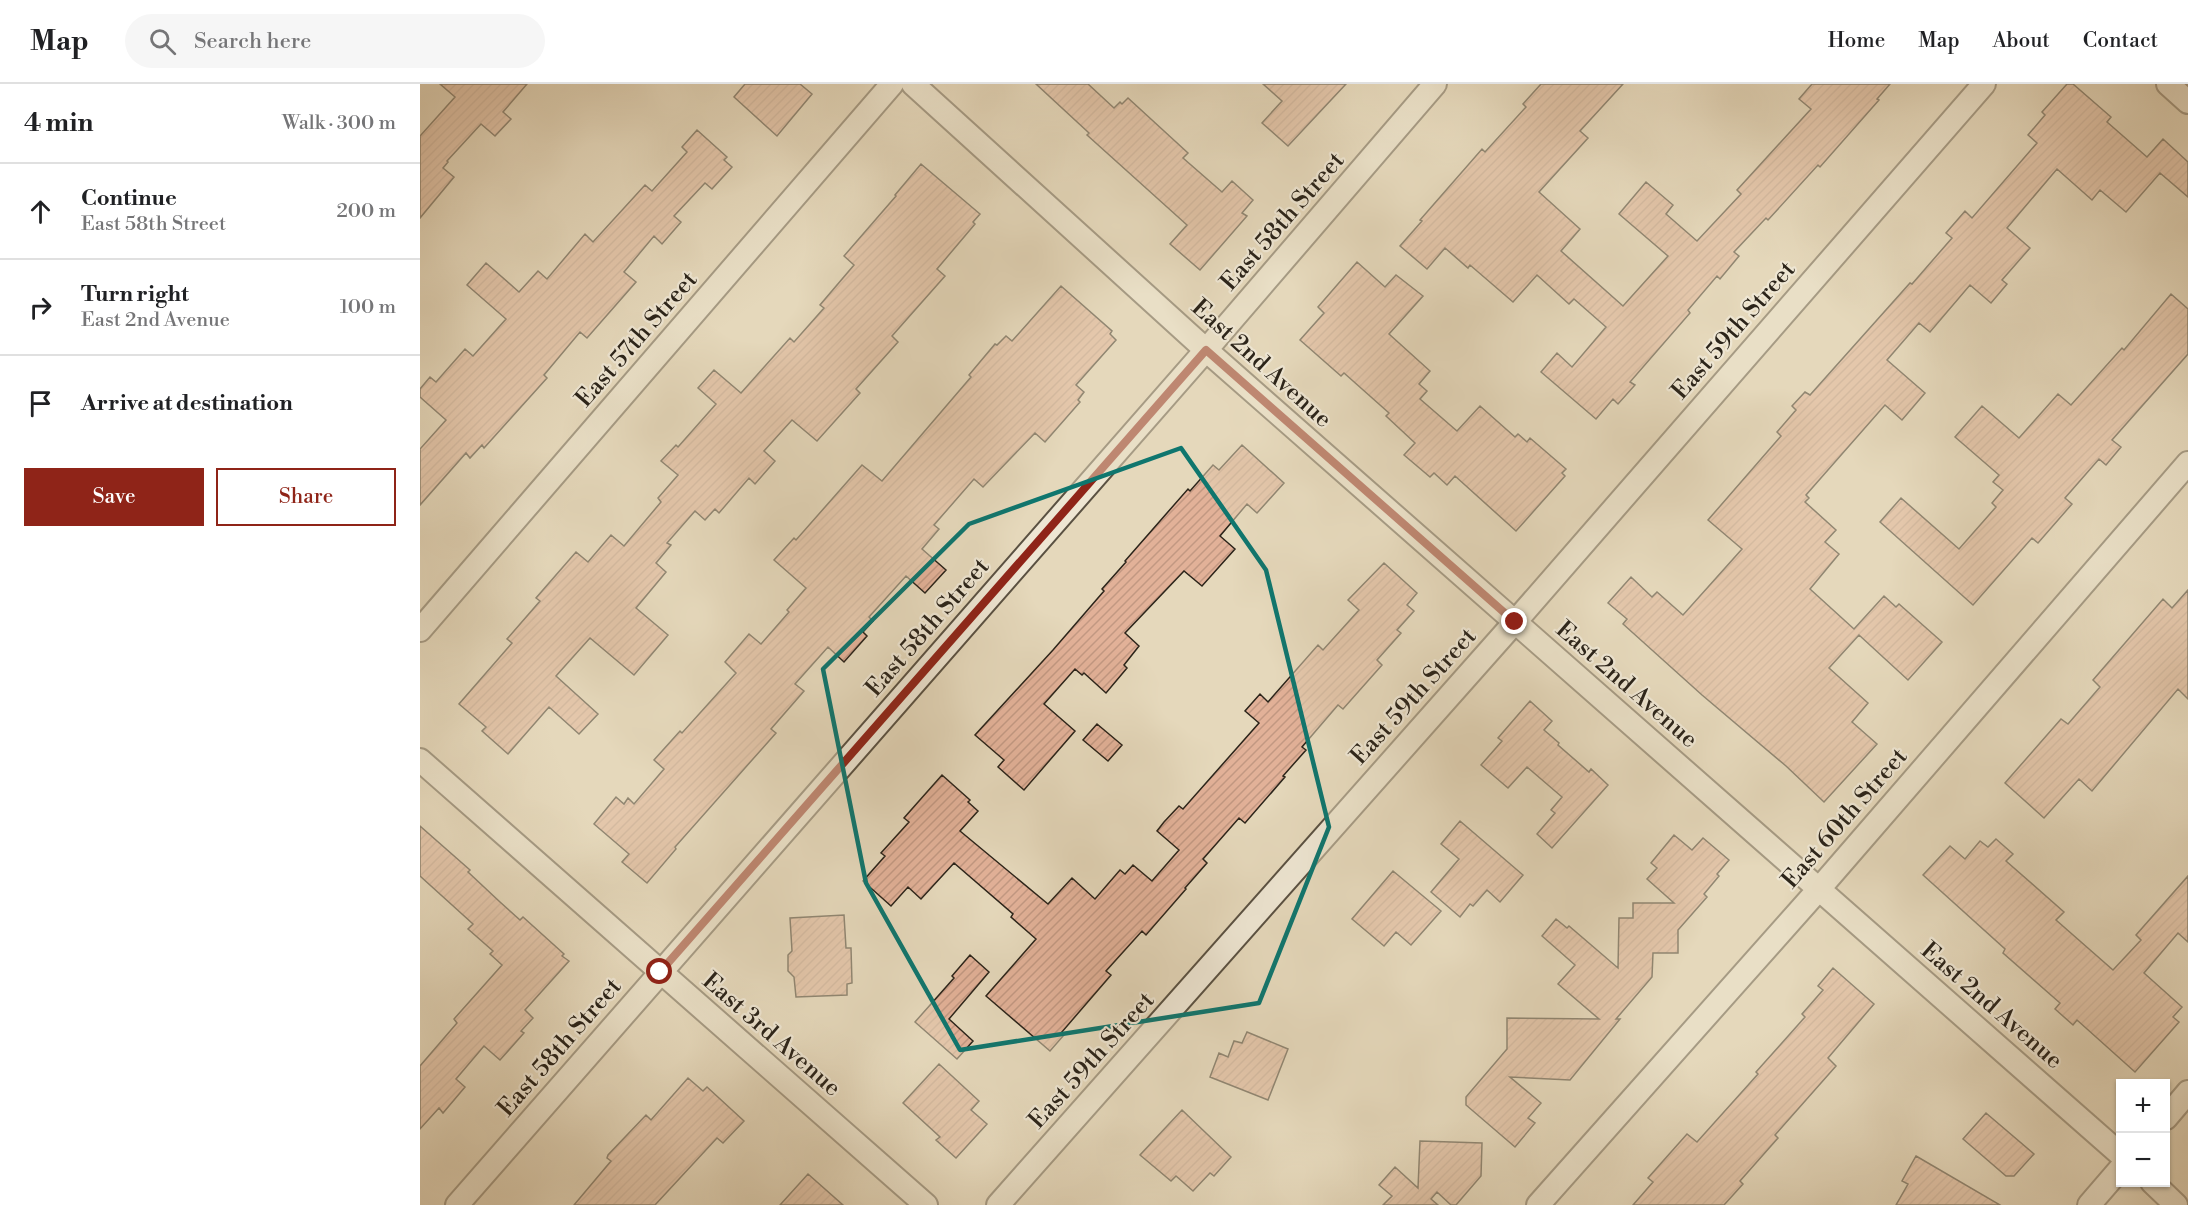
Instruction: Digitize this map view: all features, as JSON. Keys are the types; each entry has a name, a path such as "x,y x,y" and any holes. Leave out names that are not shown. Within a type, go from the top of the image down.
{"street":[{"name":"East 57th Street","path":"420,630 892,84"},
{"name":"East 2nd Avenue","path":"913,84 1206,350 2116,1150"},
{"name":"East 58th Street","path":"457,1205 1206,350 1435,84"},
{"name":"East 59th Street","path":"998,1205 1515,622 1984,84"},
{"path":"2168,84 2188,102"},
{"name":"East 60th Street","path":"1538,1205 1819,889 2188,463"},
{"name":"East 3rd Avenue","path":"420,759 926,1205"},
{"path":"2170,1113 2188,1092"},
{"path":"2089,1205 2116,1175"},
{"path":"2157,1187 2176,1205"}],"highlighted area":[{"path":"1181,448 1266,570 1329,827 1259,1003 960,1050 866,883 823,669 969,524"}],"building":[{"path":"440,84 527,84 503,112 511,119 495,136 481,124 447,161 443,168 454,177 420,218 420,136 455,97"},
{"path":"745,84 800,84 812,94 777,136 734,97"},
{"path":"1036,84 1088,84 1114,108 1128,98 1188,153 1183,158 1222,192 1232,181 1253,200 1242,213 1247,216 1200,270 1170,244 1187,225 1087,135 1089,133"},
{"path":"1263,84 1346,84 1288,146 1262,123 1282,101"},
{"path":"1541,84 1623,84 1580,131 1588,138 1539,192 1580,229 1561,251 1623,306 1668,256 1619,214 1646,182 1673,205 1666,214 1697,241 1741,194 1737,190 1811,109 1799,99 1812,84 1890,84 1877,99 1879,100 1820,167 1818,165 1768,220 1766,218 1734,252 1739,256 1720,279 1717,276 1688,310 1690,313 1630,382 1635,385 1618,404 1613,399 1596,419 1541,372 1557,353 1572,367 1606,327 1574,299 1569,304 1537,275 1513,302 1470,265 1468,268 1445,248 1427,269 1400,246 1482,149 1485,152 1526,107 1523,104"},
{"path":"2067,84 2073,84 2111,117 2107,122 2147,157 2163,139 2188,162 2188,197 2160,173 2126,212 2100,190 2092,200 2057,169 2007,228 2030,248 2002,280 2007,284 1991,303 1970,285 1930,332 1919,323 1887,360 1925,393 1902,420 1885,405 1806,495 1809,498 1805,502 1836,530 1825,542 1839,554 1810,589 1854,629 1884,596 1896,607 1899,604 1942,642 1908,680 1859,635 1829,668 1868,703 1852,722 1877,744 1824,802 1623,624 1627,619 1608,603 1631,577 1652,597 1657,592 1683,615 1742,549 1708,520 1781,436 1777,432 1796,410 1792,406 1805,392 1810,395 1910,283 1912,284 1952,238 1946,233 1965,211 1972,218 2037,143 2028,135 2045,115 2042,112"},
{"path":"697,130 727,157 724,160 732,167 712,189 705,183 674,216 681,222 662,244 654,236 624,272 636,282 587,338 580,332 544,375 547,378 484,448 482,445 470,458 466,453 420,505 420,449 446,420 420,397 420,389 430,377 436,382 465,349 473,356 506,319 467,285 486,263 519,292 538,271 547,279 585,234 593,242 645,185 652,191 687,152 682,147"},
{"path":"921,164 980,214 973,222 975,224 937,269 945,276 892,336 898,342 856,389 860,393 817,441 792,420 764,451 775,461 755,484 749,478 719,513 715,509 705,520 695,511 667,543 671,545 656,563 666,572 636,608 668,635 634,675 590,638 556,676 598,714 579,734 549,707 508,754 482,731 486,727 459,704 512,643 507,639 540,601 536,598 576,552 588,562 611,535 624,546 661,502 658,498 678,475 661,461 676,445 678,447 716,404 698,388 714,370 741,393 790,338 794,342 824,308 820,305 854,265 844,256"},
{"path":"1357,262 1385,287 1396,275 1423,296 1389,334 1430,371 1419,384 1427,391 1420,399 1457,431 1480,406 1515,437 1518,434 1527,442 1530,438 1566,469 1562,473 1565,476 1516,531 1455,476 1447,485 1434,473 1430,477 1404,455 1415,443 1386,416 1389,413 1344,373 1341,376 1300,340 1324,313 1318,307"},
{"path":"1061,286 1112,331 1110,334 1116,340 1076,385 1084,392 1078,400 1080,402 1045,442 1035,433 983,487 974,479 934,525 939,529 922,549 946,570 925,593 906,576 869,617 873,621 863,632 867,636 844,662 828,647 795,684 804,691 771,729 776,733 675,847 676,849 647,883 622,862 629,854 594,824 616,797 624,804 628,798 634,804 664,769 654,760 680,731 682,733 736,673 725,662 749,634 761,644 806,588 774,560 794,538 796,540 862,465 882,481 971,377 969,375 995,344 997,345 1006,336 1012,341"},
{"path":"2171,294 2188,309 2188,354 2112,440 2121,447 2106,465 2099,459 2065,498 2072,504 2038,543 2032,538 1973,605 1880,522 1901,498 1959,549 1996,507 1992,503 2003,490 1993,482 1999,475 1955,437 1982,406 2019,438 2058,394 2071,405 2122,348 2124,350"},
{"path":"1242,445 1284,483 1257,513 1247,504 1220,536 1235,549 1202,586 1184,571 1125,633 1139,646 1124,665 1127,668 1106,693 1084,673 1082,675 1075,669 1044,704 1075,731 1024,790 998,767 1004,760 975,735 1053,650 1104,591 1102,589 1125,561 1188,489 1190,491 1213,465 1219,470"},
{"path":"1384,563 1417,593 1407,605 1414,611 1397,630 1401,633 1377,660 1382,665 1343,709 1338,705 1302,747 1306,750 1283,776 1285,777 1245,823 1239,818 1203,859 1207,863 1186,889 1146,935 1142,931 1106,971 1111,975 1061,1033 1064,1035 1050,1051 986,996 1036,939 1011,917 1013,914 954,863 921,899 908,887 891,906 863,881 885,856 881,853 909,822 904,818 942,775 970,800 968,802 978,811 960,831 1048,904 1072,878 1095,899 1120,870 1125,874 1133,865 1152,881 1179,850 1157,831 1179,806 1183,809 1259,723 1245,711 1260,694 1268,702 1318,645 1323,650 1359,610 1348,600"},
{"path":"2188,590 2188,699 2178,689 2092,791 2079,779 2044,818 2005,783 2061,719 2068,724 2100,687 2093,680 2163,599 2172,608"},
{"path":"1530,701 1552,721 1544,730 1589,772 1591,769 1608,785 1552,848 1537,834 1555,813 1551,810 1562,797 1527,767 1508,788 1481,765 1502,741 1498,738"},
{"path":"1097,724 1122,745 1108,761 1083,740"},
{"path":"1460,821 1523,875 1500,902 1487,890 1473,906 1470,904 1460,917 1431,892 1459,859 1441,844"},
{"path":"420,826 470,870 468,872 500,902 520,920 523,917 569,961 525,1010 533,1018 521,1031 524,1033 500,1060 484,1046 456,1079 465,1087 443,1113 439,1108 420,1129 420,1066 457,1023 454,1019 502,965 490,954 493,951 468,929 473,924 420,876"},
{"path":"1674,835 1692,850 1703,838 1729,860 1704,894 1707,897 1678,930 1678,953 1653,953 1652,977 1616,1019 1620,1019 1570,1080 1510,1077 1541,1103 1528,1118 1535,1123 1515,1147 1466,1105 1466,1097 1507,1049 1507,1018 1599,1019 1558,984 1575,965 1542,936 1556,919 1567,928 1569,926 1618,968 1619,918 1633,918 1633,903 1674,903 1647,879 1657,868 1651,863"},
{"path":"1996,839 2013,854 2006,861 2064,912 2056,920 2113,970 2141,940 2136,935 2188,876 2188,942 2178,933 2144,973 2182,1007 2173,1017 2179,1022 2135,1072 2077,1020 2073,1025 2055,1009 2060,1003 2003,953 2005,949 1923,875 1950,846 1965,859 1980,841 1988,847"},
{"path":"1393,871 1441,911 1411,945 1396,932 1384,946 1352,919"},
{"path":"844,915 846,948 851,948 852,983 847,984 847,995 796,997 794,977 788,971 788,955 792,951 790,918"},
{"path":"970,955 989,972 949,1019 973,1041 957,1059 915,1022 954,978 952,976"},
{"path":"1833,968 1874,1004 1828,1058 1836,1066 1775,1135 1778,1138 1740,1181 1743,1184 1724,1205 1633,1205 1653,1182 1648,1178 1687,1134 1697,1142 1758,1074 1756,1072 1805,1017 1802,1014 1823,990 1818,986"},
{"path":"1247,1032 1288,1049 1268,1100 1210,1077 1219,1053 1228,1057 1234,1041 1242,1043"},
{"path":"939,1064 979,1101 971,1110 987,1124 956,1158 936,1140 940,1137 903,1103"},
{"path":"688,1078 703,1091 707,1087 744,1121 723,1143 717,1138 655,1205 574,1205 611,1161 607,1158 608,1155 646,1115 651,1120"},
{"path":"1182,1110 1231,1157 1214,1176 1210,1173 1193,1191 1176,1176 1171,1181 1140,1155"},
{"path":"1986,1113 2034,1154 2014,1176 2006,1176 1963,1139"},
{"path":"1420,1141 1482,1143 1481,1176 1456,1205 1451,1205 1437,1192 1431,1199 1438,1205 1383,1205 1392,1196 1379,1185 1395,1167 1418,1188"},
{"path":"1916,1156 2000,1205 1896,1205 1908,1184 1902,1181"},
{"path":"808,1174 843,1205 780,1205"}],"route":[{"path":"660,972 1206,350 1515,622"}]}
